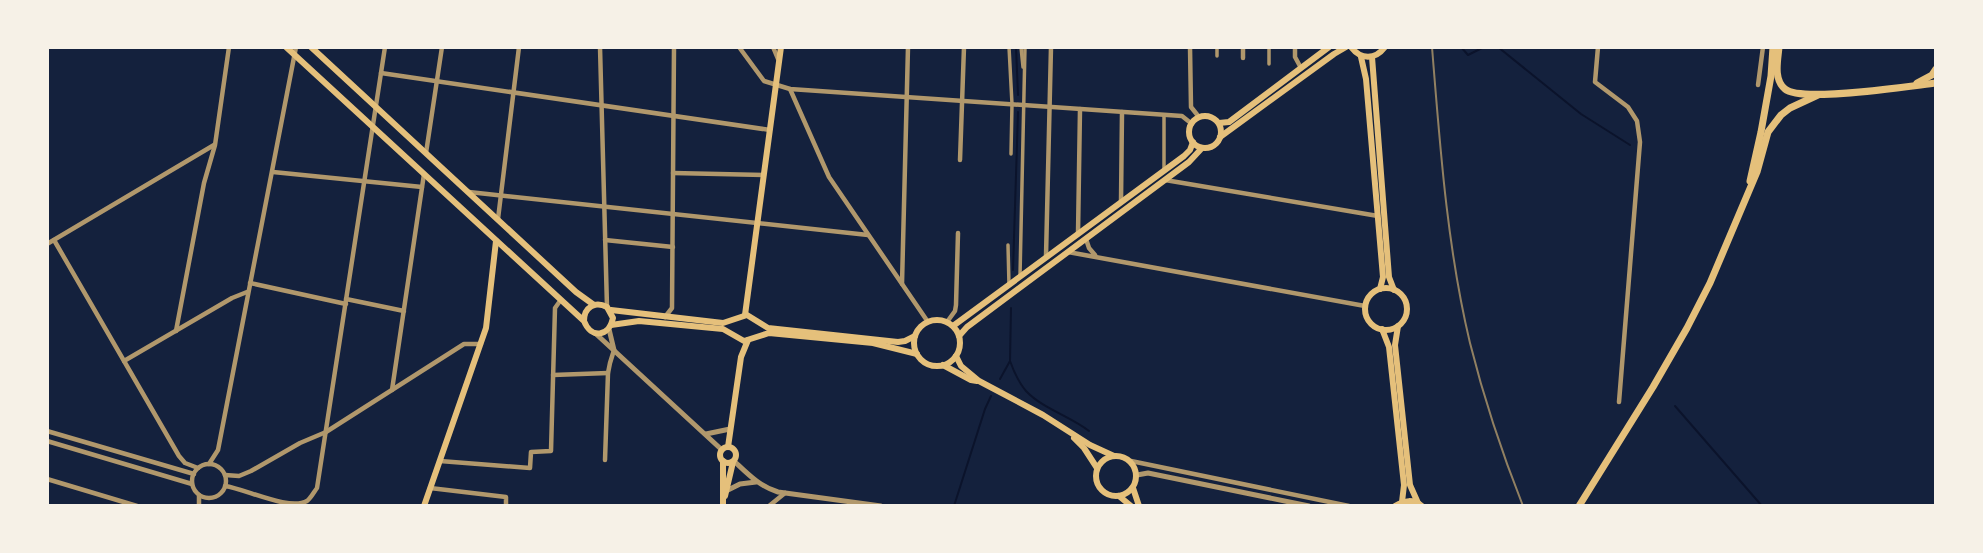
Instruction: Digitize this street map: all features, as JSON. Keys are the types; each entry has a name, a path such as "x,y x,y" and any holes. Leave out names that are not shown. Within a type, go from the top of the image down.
{"highway":[{"path":"1747,192 1762,132 1773,47"},
{"path":"1779,47 1777,72 1783,88 1797,94 1818,95 1936,83"},
{"path":"1913,86 1932,75 1936,69"},
{"path":"1579,506 1687,328 1724,251 1757,172 1768,132 1790,108 1818,95"}],"main road":[{"path":"286,47 295,51 595,333 639,321 723,329 736,337 751,338 769,333 873,342 917,354"},
{"path":"311,47 576,292 594,305"},
{"path":"745,315 781,47"},
{"path":"1219,124 1228,122 1329,47"},
{"path":"959,336 967,327 1189,162 1202,148 1215,145 1220,137 1334,54 1348,47 1362,57 1372,57 1385,47"},
{"path":"1362,57 1383,277 1380,289"},
{"path":"1372,57 1389,277 1394,290 1403,298 1406,310 1398,326 1395,345 1410,485 1420,504"},
{"path":"1202,148 1193,142 1190,133 1192,124 1199,117 1208,116 1219,124 1220,137"},
{"path":"950,324 1009,286 1164,171 1190,150 1193,142"},
{"path":"424,506 486,328 496,241"},
{"path":"1394,290 1380,289 1370,295 1365,306 1367,318 1376,327 1382,329 1398,326"},
{"path":"584,320 586,311 594,305 603,304 613,318 610,327"},
{"path":"609,309 723,323 745,315 768,328 898,342 915,336"},
{"path":"735,318 732,326 741,357"},
{"path":"937,320 950,324 959,336 960,346 956,356 943,365 924,361 917,354 914,345 920,328 937,320"},
{"path":"723,503 723,461 720,457 730,429 741,357 758,330 757,322"},
{"path":"1382,329 1389,347 1404,485 1398,504 1413,501 1420,504"},
{"path":"956,356 961,366 979,381 1043,415 1090,445 1131,461 1137,475 1133,488 1127,494 1119,496 1111,496 1100,489 1096,477 1097,468 1104,460 1114,456"},
{"path":"943,365 971,380 979,381"},
{"path":"1065,430 1084,448 1097,468"},
{"path":"723,503 736,453 733,449 725,449"},
{"path":"723,461 733,461"},
{"path":"1133,488 1139,506"},
{"path":"1119,496 1131,506"}],"street":[{"path":"176,331 204,183 215,145 229,47"},
{"path":"225,486 297,504 308,500 317,488 385,47"},
{"path":"426,153 442,47"},
{"path":"498,219 519,47"},
{"path":"600,47 609,309"},
{"path":"664,317 672,308 674,47"},
{"path":"739,47 764,81 790,89 1182,116 1192,124"},
{"path":"773,47 779,62"},
{"path":"902,284 908,47"},
{"path":"960,160 964,47"},
{"path":"1009,47 1012,155"},
{"path":"1020,278 1025,105 1023,47"},
{"path":"1046,258 1052,47"},
{"path":"1190,47 1191,107 1199,117"},
{"path":"1217,47 1217,57"},
{"path":"1243,47 1243,58"},
{"path":"1269,47 1269,64"},
{"path":"1295,47 1295,57 1301,68"},
{"path":"1598,47 1595,82 1628,107 1637,121 1640,142 1619,402"},
{"path":"1758,85 1763,47"},
{"path":"192,484 198,468 209,464 218,450 295,51"},
{"path":"382,72 770,130"},
{"path":"790,89 829,177 928,322"},
{"path":"1182,116 1191,107"},
{"path":"1078,235 1080,109"},
{"path":"1121,203 1122,112"},
{"path":"1164,115 1164,171"},
{"path":"47,244 215,145"},
{"path":"1178,170 1184,184"},
{"path":"272,172 422,187"},
{"path":"673,173 765,175"},
{"path":"393,390 424,174"},
{"path":"1165,180 1378,216"},
{"path":"468,192 868,235"},
{"path":"950,324 956,305 958,233"},
{"path":"1086,239 1095,256"},
{"path":"54,240 179,456 185,463 198,468"},
{"path":"606,240 673,247"},
{"path":"1008,245 1009,286"},
{"path":"1068,252 1365,306"},
{"path":"250,283 404,311"},
{"path":"124,361 232,298 248,292"},
{"path":"440,461 530,468 531,452 551,451 555,308 560,301"},
{"path":"605,460 608,373 614,350 610,327"},
{"path":"595,333 725,449"},
{"path":"225,475 239,476 326,432 464,344 481,344"},
{"path":"553,375 608,373"},
{"path":"706,434 730,429"},
{"path":"47,431 194,474"},
{"path":"47,440 192,484 199,495 199,506"},
{"path":"733,461 766,488 881,506"},
{"path":"1131,461 1349,506"},
{"path":"199,495 210,498 220,495 225,486 225,475 218,467 209,464"},
{"path":"1137,475 1148,472 1309,506"},
{"path":"47,480 138,506"},
{"path":"728,490 740,484 756,482"},
{"path":"430,488 506,497 506,506"},
{"path":"769,506 785,493"},
{"path":"204,506 210,498"}],"waterway":[{"path":"1016,47 1018,95"},
{"path":"1461,47 1468,55 1484,47"},
{"path":"1498,47 1581,114 1630,145"},
{"path":"1013,270 1018,112"},
{"path":"1000,379 1010,361 1011,308"},
{"path":"1010,361 1026,391 1048,408 1089,431"},
{"path":"954,506 991,396"},
{"path":"1675,406 1762,506"}],"railway":[{"path":"1432,47 1445,196 1462,307 1487,405 1523,506"}]}
